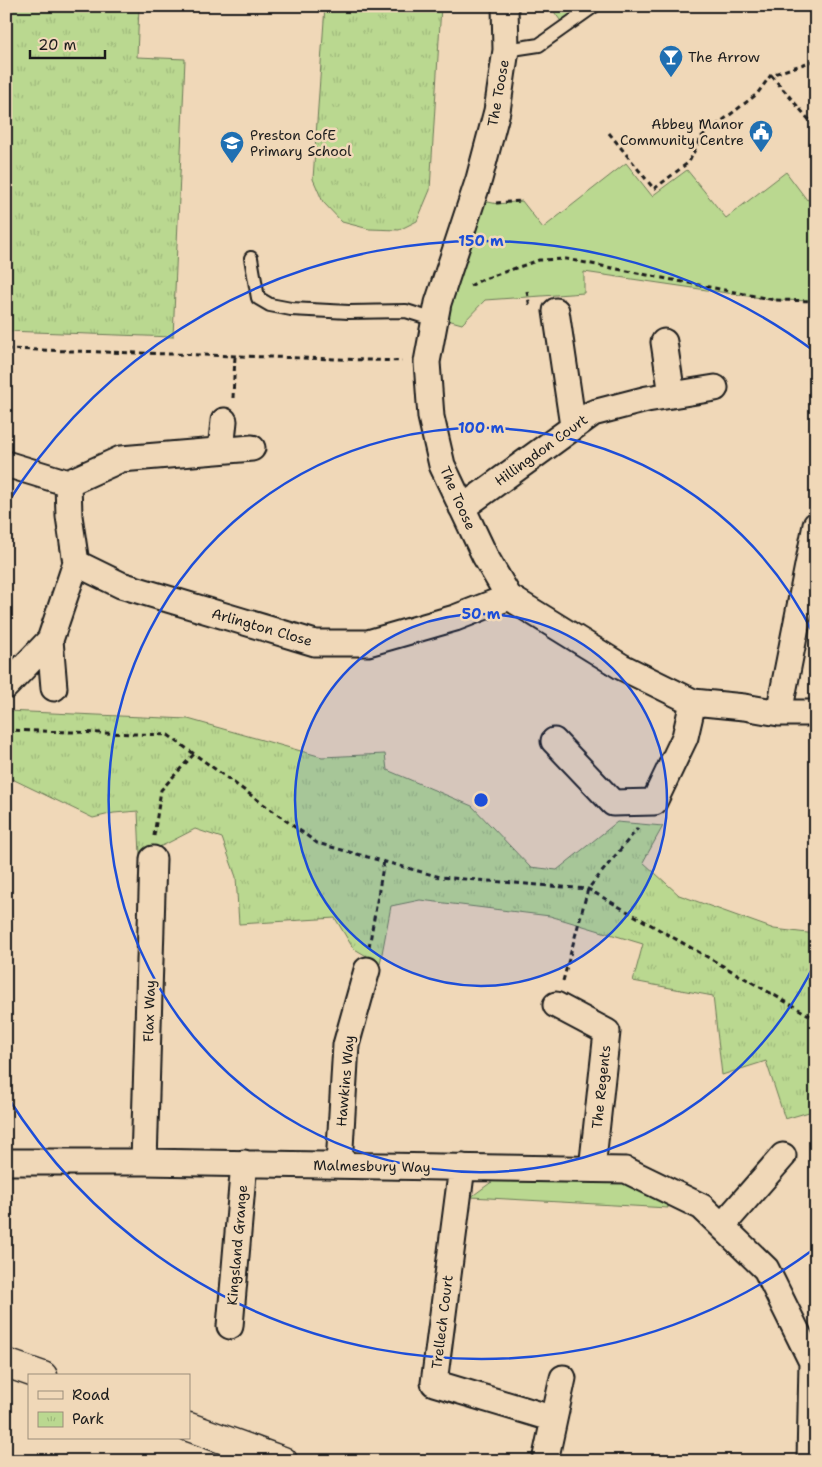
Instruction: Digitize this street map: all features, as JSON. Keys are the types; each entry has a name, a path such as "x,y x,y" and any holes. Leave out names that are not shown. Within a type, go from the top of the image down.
{"street":[{"name":"The Toose","path":"505,6 506,50 497,111 479,179 437,312 427,362 431,417 442,465 489,564 510,597 622,668 693,702 744,707 779,713 816,713"},
{"path":"556,311 572,426"},
{"path":"664,342 672,394"},
{"name":"Hillingdon Court","path":"462,508 572,426 593,413 647,399 715,388"},
{"path":"221,450 224,420"},
{"path":"6,464 68,483 121,459 252,448"},
{"path":"54,688 50,640 76,563 69,516 68,483"},
{"path":"779,713 816,525"},
{"name":"Arlington Close","path":"76,563 121,585 316,643 368,643 455,618 510,597"},
{"path":"6,686 50,640"},
{"path":"554,741 613,803 654,802 685,737 693,702"},
{"name":"Flax Way","path":"144,1162 153,859"},
{"name":"Hawkins Way","path":"339,1165 346,1045 367,970"},
{"name":"The Regents","path":"556,1005 607,1032 592,1169"},
{"path":"722,1226 783,1156"},
{"name":"Malmesbury Way","path":"6,1162 144,1162 626,1170 702,1207 766,1269 812,1362 814,1394 810,1461"},
{"name":"Kingsland Grange","path":"230,1326 244,1164"},
{"name":"Trellech Court","path":"462,1167 434,1383 554,1419"},
{"path":"6,1363 37,1374"},
{"path":"545,1461 563,1378"},
{"path":"190,1428 283,1461"}],"lane":[{"path":"506,50 539,45 594,6"},
{"path":"252,258 258,298 270,305 291,309 437,312"}],"path":[{"path":"609,133 654,189 689,162 702,137 757,94 771,75 816,60"},
{"path":"771,75 816,128"},
{"path":"437,312 481,280 539,260 566,259 776,300 816,301"},
{"path":"6,349 427,362"},
{"path":"224,420 232,417 235,356"},
{"path":"6,730 168,735 317,843 440,877 588,888 816,1019"},
{"path":"153,859 153,844 162,790 194,754"},
{"path":"556,1005 588,888 644,820 654,802"},
{"path":"367,970 367,960 384,861"}],"green space":[{"path":"6,6 139,6 137,57 185,59 173,337 6,331"},
{"path":"325,6 441,6 430,190 417,221 399,230 369,229 342,222 323,202 313,179"},
{"path":"550,6 590,6 565,27"},
{"path":"626,163 652,196 687,170 726,218 786,172 807,200 816,194 816,301 775,300 584,272 584,293 485,300 462,324 444,319 483,201 498,204 522,201 543,228"},
{"path":"6,711 188,719 322,757 385,754 387,770 472,806 530,867 557,870 617,822 663,826 643,862 679,895 774,929 816,934 816,1110 785,1119 766,1061 722,1075 713,996 633,981 643,944 550,916 420,900 391,906 380,964 353,948 335,918 239,924 236,877 222,838 195,829 140,855 138,811 114,813 93,818 6,776"},
{"path":"497,1178 623,1182 668,1202 668,1208 471,1197"}],"place":[{"name":"The Arrow","path":"671,78"},
{"name":"Abbey Manor Community Centre","path":"761,153"},
{"name":"Preston CofE Primary School","path":"232,164"}]}
